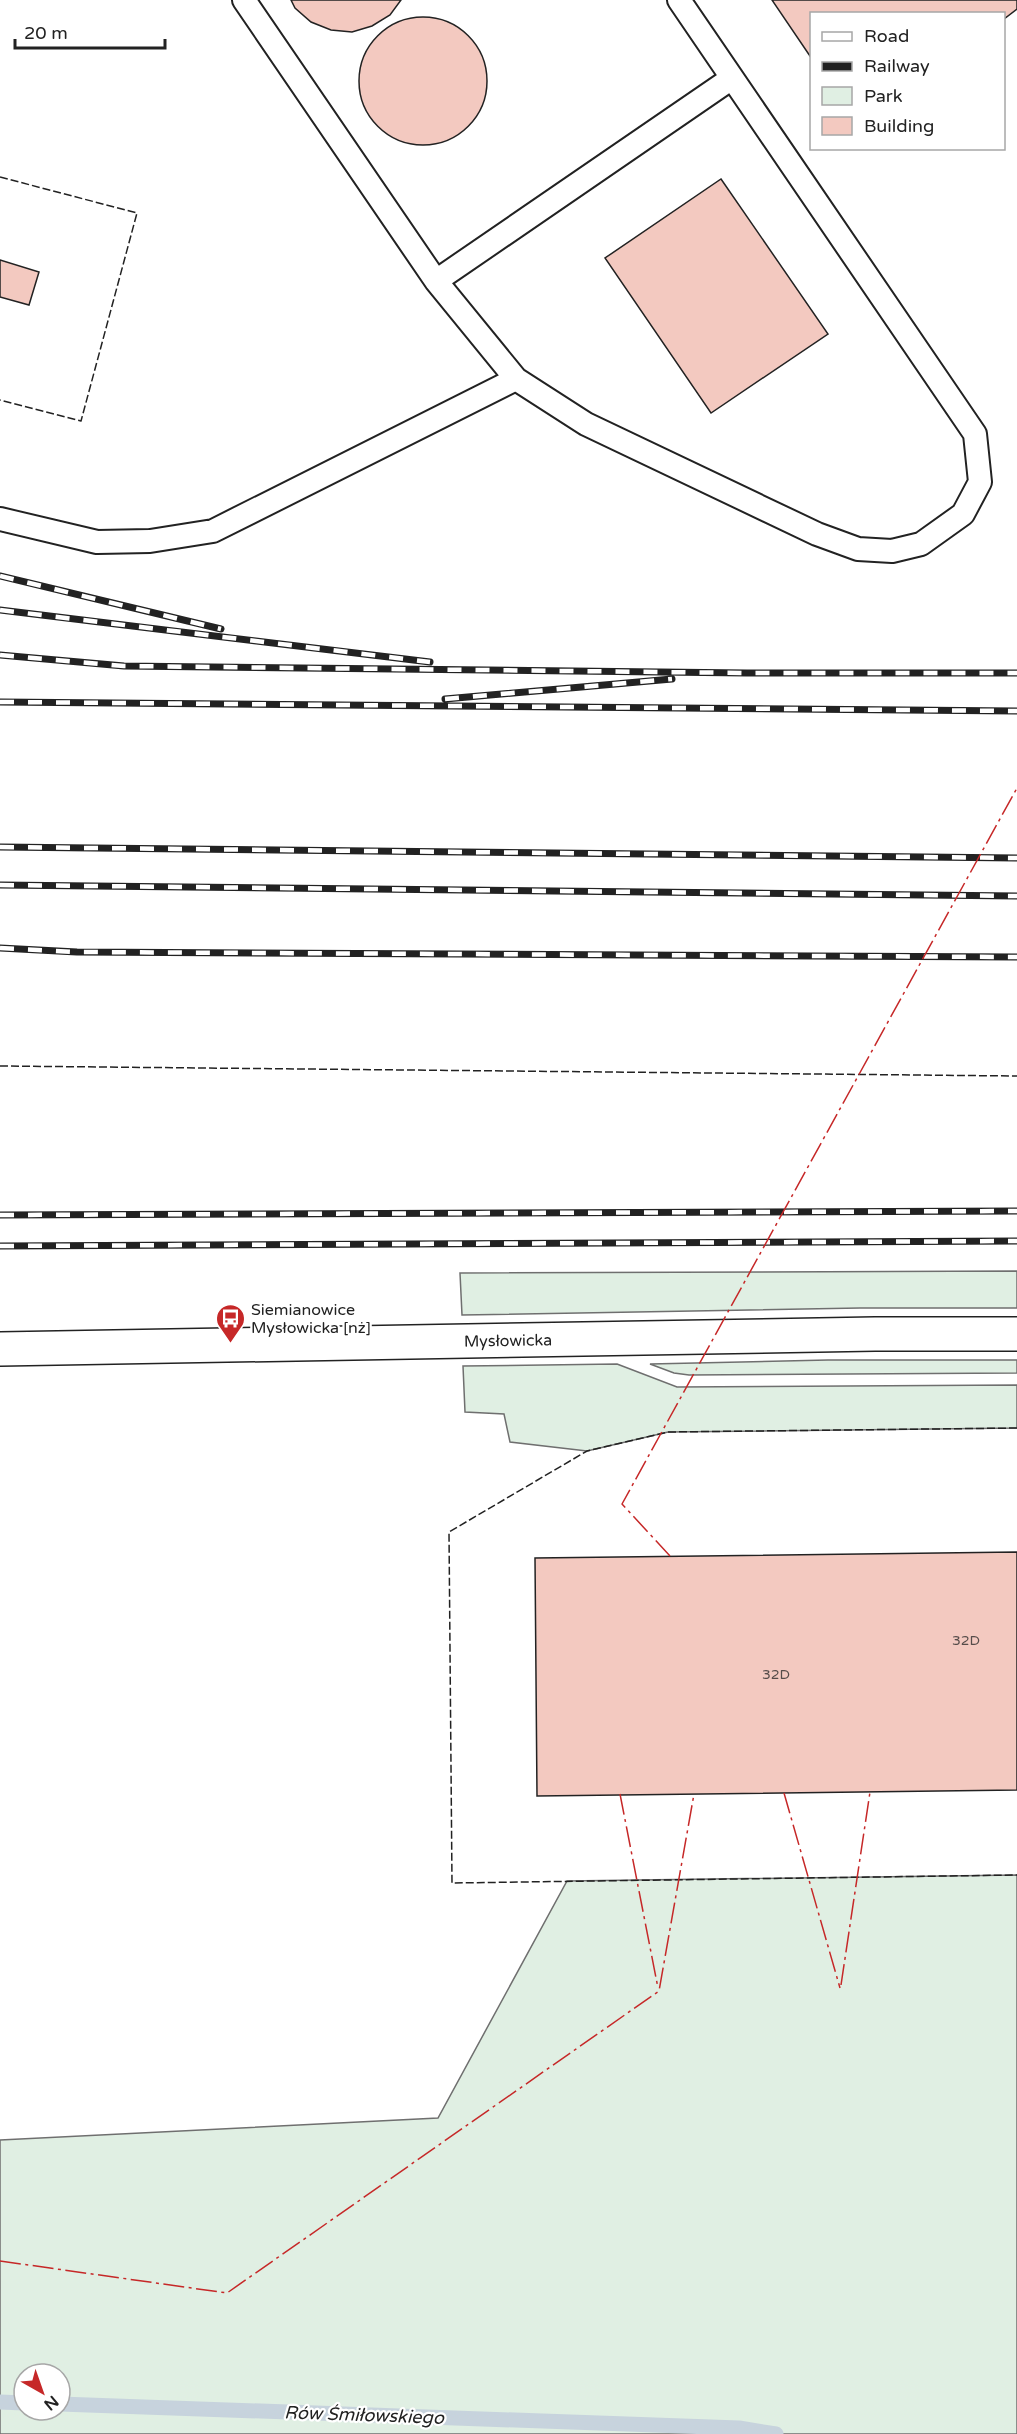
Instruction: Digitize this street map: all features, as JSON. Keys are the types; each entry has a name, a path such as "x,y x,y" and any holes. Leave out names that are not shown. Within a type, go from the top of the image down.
{"street":[{"name":"Mysłowicka","path":"0,1349 839,1334 1017,1334"}],"lane":[{"path":"244,0 436,281 516,379 586,424 817,534 858,549 892,551 921,544 963,514 980,482 975,434 679,0"},
{"path":"436,281 732,78"},
{"path":"0,519 97,543 150,541 213,531 516,379"}],"green space":[{"path":"1017,1271 1017,1308 860,1308 462,1315 460,1273"},
{"path":"828,1360 1017,1360 1017,1373 689,1375 674,1373 650,1364"},
{"path":"617,1364 677,1387 1017,1385 1017,1428 668,1432 587,1451 510,1442 504,1414 465,1412 463,1366"},
{"path":"1017,1875 1017,2434 0,2434 0,2140 438,2118 567,1881"}],"building":[{"path":"291,0 401,0 390,15 372,26 352,32 331,30 311,22 295,8"},
{"path":"772,0 1017,0 1017,9 1005,18 1005,12 810,12 810,56"},
{"path":"423,17 447,22 468,36 482,57 487,81 482,105 468,126 447,140 423,145 399,140 378,126 364,105 359,81 364,57 378,36 399,22"},
{"path":"721,179 828,334 711,413 605,258"},
{"path":"0,260 39,272 29,305 0,297"},
{"path":"1017,1552 1017,1790 537,1796 535,1558"}],"waterway":[{"name":"Rów Śmiłowskiego","path":"0,2402 12,2402"},
{"name":"Rów Śmiłowskiego","path":"72,2404 739,2428 776,2434"}],"railway":[{"path":"0,576 221,629"},
{"path":"0,610 430,662"},
{"path":"0,655 124,666 747,673 1017,673"},
{"path":"445,699 672,679"},
{"path":"0,702 1017,711"},
{"path":"0,847 1017,858"},
{"path":"0,885 1017,896"},
{"path":"0,948 77,952 1017,957"},
{"path":"0,1215 1017,1211"},
{"path":"0,1246 1017,1241"}],"fence":[{"path":"0,177 137,213 81,421 0,400"},
{"path":"0,1066 1017,1076"},
{"path":"1017,1428 668,1432 587,1451 449,1532 452,1883 1017,1875"}],"power":[{"path":"670,1556 622,1504 1017,788"},
{"path":"841,1985 870,1792"},
{"path":"784,1793 840,1988"},
{"path":"620,1794 658,1988"},
{"path":"0,2261 227,2293 659,1991 694,1794"}],"place":[{"name":"Siemianowice Mysłowicka [nż]","path":"230,1344"}]}
